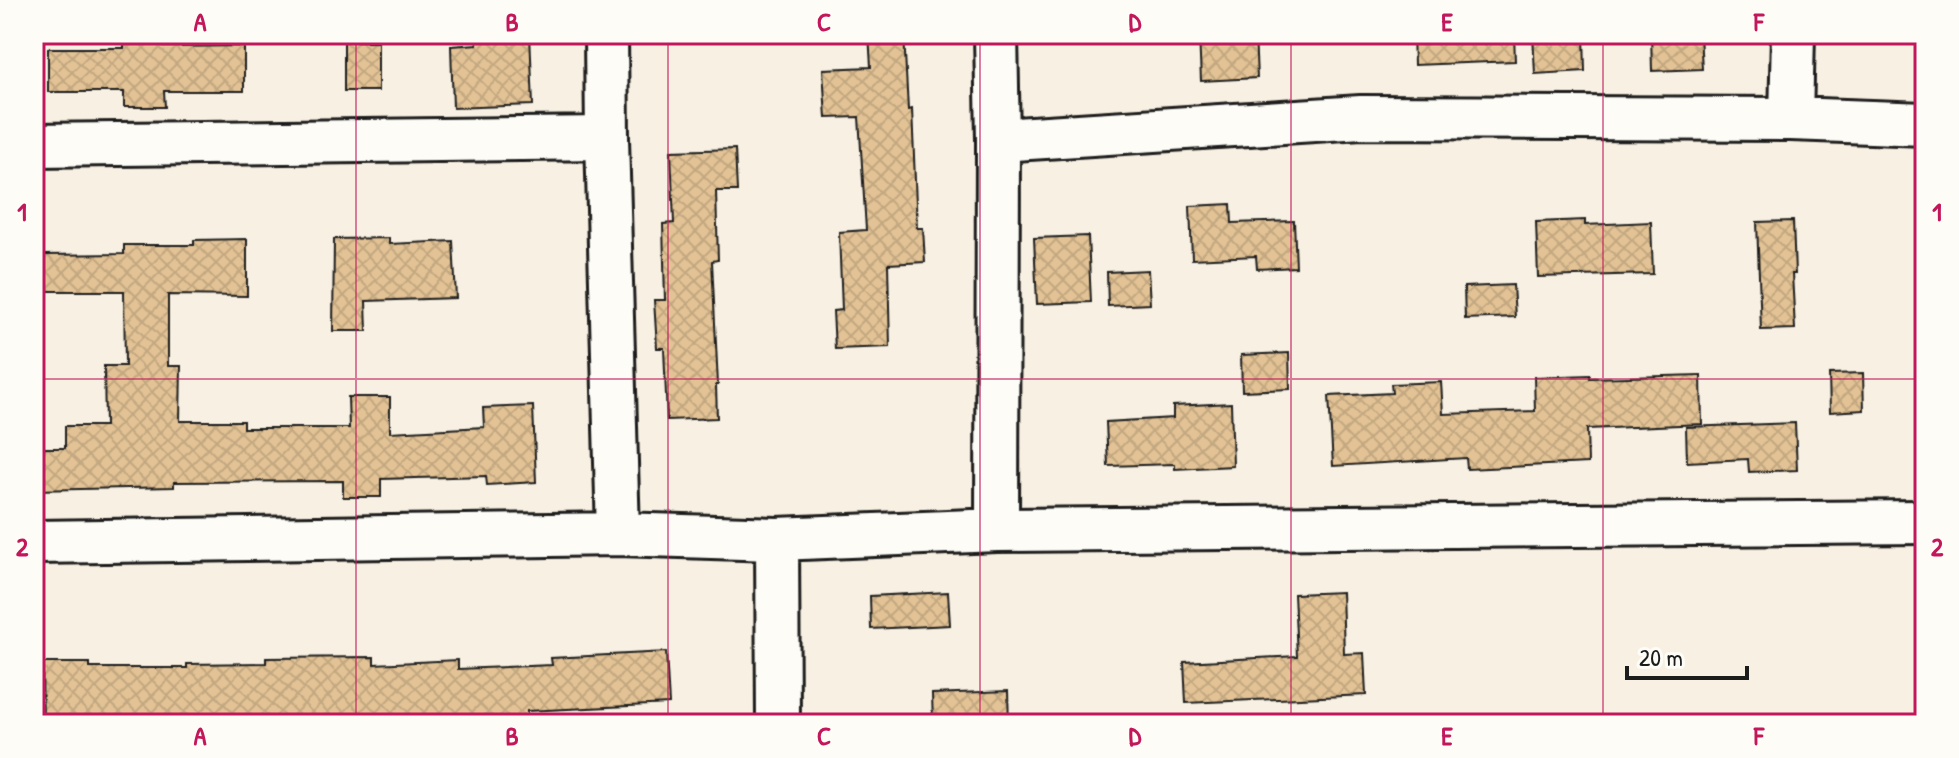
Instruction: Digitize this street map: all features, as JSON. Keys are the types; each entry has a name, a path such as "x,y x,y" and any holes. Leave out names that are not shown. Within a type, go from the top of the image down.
{"street":[{"path":"606,34 618,534"},
{"path":"996,34 997,530"},
{"path":"1791,119 1793,34"},
{"path":"998,140 1361,117 1791,119 1925,124"},
{"path":"34,145 607,138"},
{"path":"34,542 618,534 777,539 997,530 1925,522"},
{"path":"777,539 778,724"}],"building":[{"path":"476,34 530,34 533,105 453,108 451,46 477,44"},
{"path":"869,34 904,34 908,110 912,109 917,228 923,228 925,262 888,264 890,347 835,349 833,311 842,310 839,232 866,230 859,117 826,118 823,69 871,67"},
{"path":"1199,34 1255,34 1257,78 1201,81"},
{"path":"1413,34 1514,34 1515,61 1414,65"},
{"path":"1533,34 1584,34 1585,71 1535,74"},
{"path":"1651,34 1700,34 1702,69 1652,71"},
{"path":"124,40 164,40 164,47 244,46 244,91 164,91 165,107 124,107 124,92 48,92 48,48 124,48"},
{"path":"344,41 378,41 378,91 344,91"},
{"path":"735,149 737,191 716,191 718,260 712,261 717,418 667,420 664,348 657,348 654,300 665,300 663,224 674,223 671,151"},
{"path":"1231,204 1232,223 1294,221 1296,267 1257,269 1256,256 1192,259 1190,206"},
{"path":"1585,220 1585,225 1651,222 1653,274 1538,277 1536,222"},
{"path":"1793,221 1795,329 1761,330 1757,222"},
{"path":"1088,236 1091,302 1037,304 1034,238"},
{"path":"389,238 389,244 453,241 456,298 366,301 367,331 333,331 334,239"},
{"path":"247,239 247,296 168,295 168,366 181,366 180,421 243,421 243,428 349,428 348,397 390,397 390,432 484,427 483,408 533,406 536,482 487,485 486,476 381,479 381,497 343,497 343,481 174,482 174,487 34,490 34,448 65,448 65,426 105,426 104,366 125,366 124,291 44,291 44,255 124,254 124,245 194,245 194,240"},
{"path":"1148,270 1150,304 1108,306 1107,272"},
{"path":"1513,285 1515,317 1465,319 1464,287"},
{"path":"1289,353 1290,389 1242,391 1241,355"},
{"path":"1863,373 1864,410 1830,412 1829,374"},
{"path":"1590,375 1590,378 1701,375 1702,424 1587,429 1588,463 1467,469 1466,458 1333,466 1329,396 1392,393 1391,384 1441,382 1443,414 1535,411 1534,377"},
{"path":"1231,403 1233,466 1175,469 1175,464 1108,466 1106,422 1173,418 1173,406"},
{"path":"1795,423 1797,470 1749,472 1748,459 1687,462 1686,427"},
{"path":"948,592 950,625 871,629 870,596"},
{"path":"1342,592 1344,654 1364,653 1366,695 1186,703 1184,662 1297,656 1294,594"},
{"path":"666,652 669,704 527,711 527,724 43,724 42,663 90,663 90,668 187,668 187,664 266,663 266,658 374,657 374,664 458,660 458,669 552,665 551,658"},
{"path":"1008,691 1009,724 933,724 932,694"}]}
